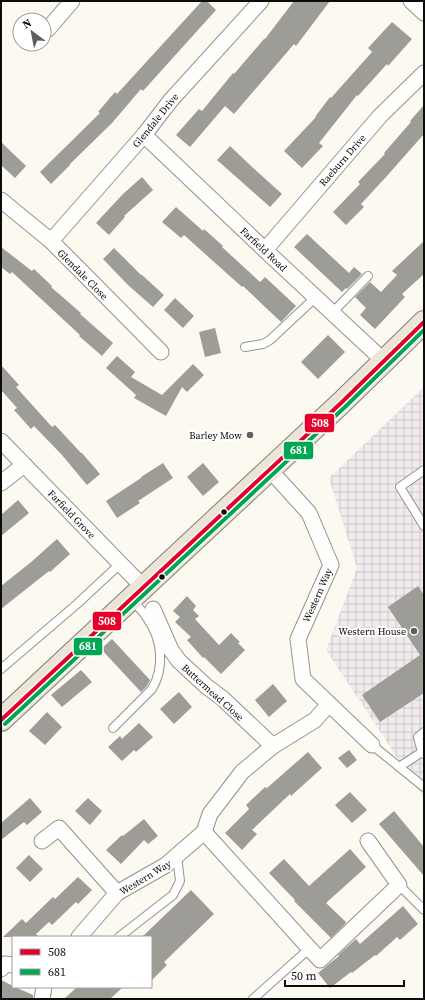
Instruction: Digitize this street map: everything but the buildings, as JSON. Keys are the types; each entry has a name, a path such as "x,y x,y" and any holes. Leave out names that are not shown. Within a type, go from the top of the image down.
{"highway":[{"path":"1,720 385,362 424,322"}],"street":[{"path":"52,24 72,1"},
{"name":"Glendale Drive","path":"51,241 144,135 171,100 261,1"},
{"path":"411,1 424,12"},
{"name":"Raeburn Drive","path":"265,250 380,116 424,73"},
{"name":"Farfield Road","path":"144,135 385,362"},
{"name":"Glendale Close","path":"1,200 51,241 161,352"},
{"name":"Farfield Grove","path":"1,441 120,564 136,593"},
{"path":"1,483 24,464"},
{"name":"Western Way","path":"270,470 309,513 331,565 298,639 303,679 372,745"},
{"name":"Buttermead Close","path":"153,609 171,650 179,661 206,686 222,698 273,746"},
{"name":"Western Way","path":"80,936 117,893 166,865 204,832 210,814 242,772 273,746 315,720 329,704"},
{"path":"42,841 59,828 117,893"},
{"path":"204,832 320,960 399,885 368,841"},
{"path":"1,969 5,964 12,965"},
{"path":"42,999 44,988"}],"lane":[{"path":"332,313 368,276"},
{"path":"244,347 263,344 270,340 316,297"},
{"path":"424,470 400,487 424,526"},
{"path":"1,669 77,604 120,564"},
{"path":"113,728 152,688 156,682 160,669 160,649 136,593"},
{"path":"399,767 423,753 418,737 424,732"},
{"path":"372,745 424,787"},
{"path":"120,936 173,895 180,880 177,856"},
{"path":"399,885 424,910"},
{"path":"253,999 310,948"}],"shaded area":[{"path":"424,387 424,798 326,650 357,568 329,478"}],"transit line":[{"name":"508","path":"1,720 341,403 424,322"},
{"name":"681","path":"5,724 345,407 424,330"}],"place":[{"name":"Barley Mow","path":"250,435"},
{"name":"Western House","path":"414,631"}]}
